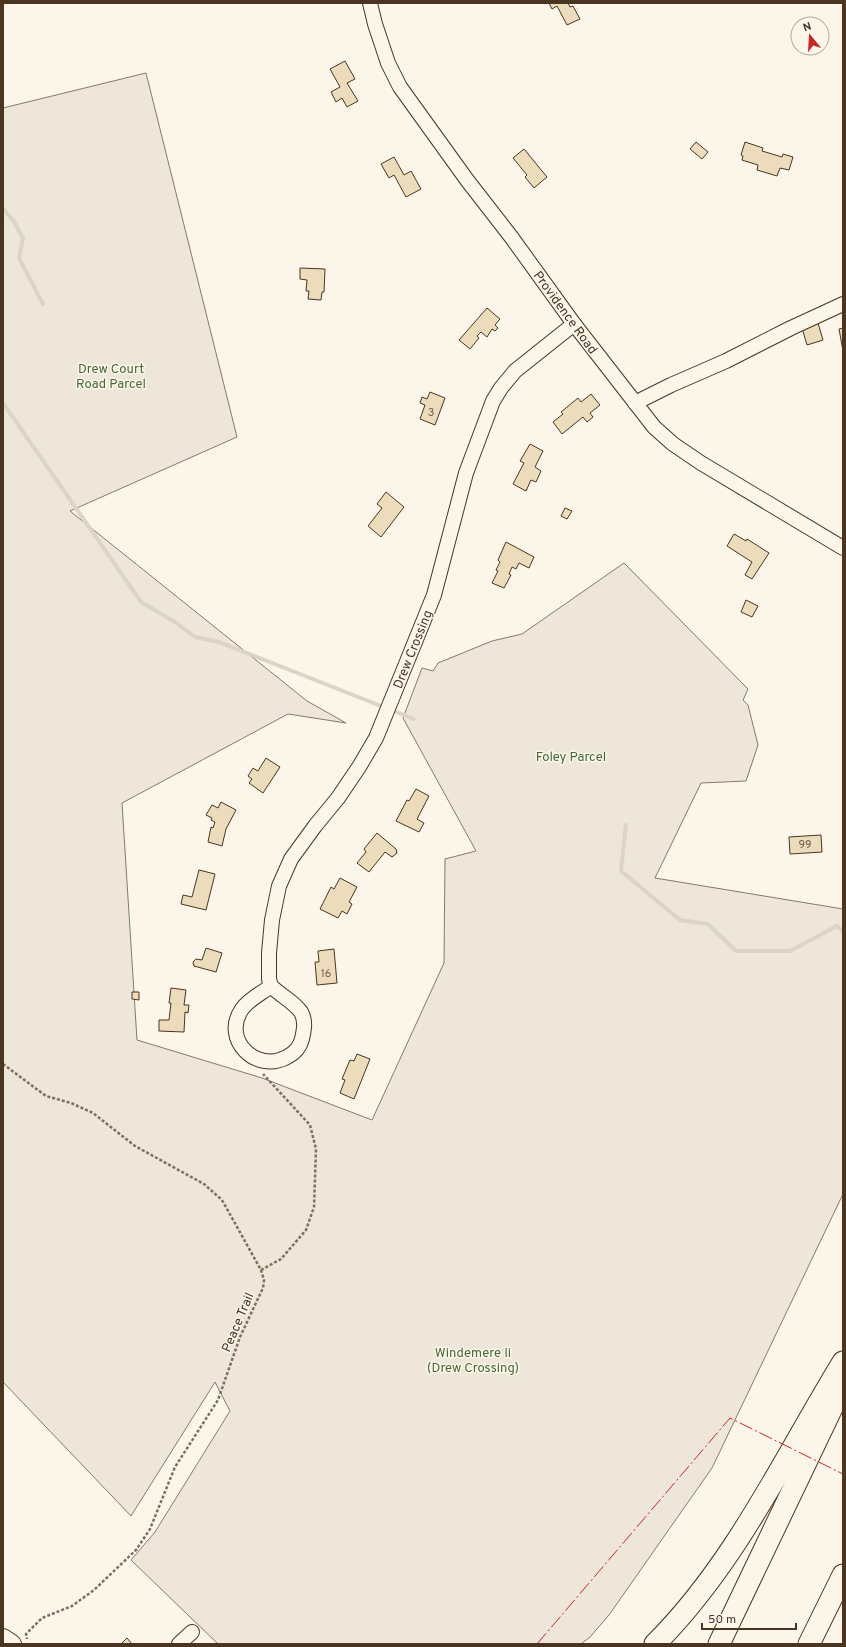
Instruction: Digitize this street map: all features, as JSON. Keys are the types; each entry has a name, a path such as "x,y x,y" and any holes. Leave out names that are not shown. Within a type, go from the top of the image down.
{"highway":[{"path":"655,1644 690,1607 735,1544 843,1362"},
{"path":"719,1644 843,1385"},
{"path":"809,1644 843,1575"},
{"path":"824,1644 843,1589"}],"main road":[{"path":"3,1638 12,1644"}],"street":[{"name":"Providence Road","path":"370,3 375,24 388,63 400,87 462,174 512,238 574,324 654,427 674,444 701,463 843,548"},
{"path":"635,403 671,384 726,362 791,328 843,304"},
{"name":"Drew Crossing","path":"271,986 269,979 272,920 279,886 291,859 338,798 376,738 434,595 466,473 494,401 501,388 514,371 574,324"},
{"path":"271,986 281,996 294,1004 302,1014 305,1026 301,1044 293,1054 279,1062 262,1062 251,1057 240,1044 236,1032 237,1022 242,1009 251,1000 271,986"},
{"path":"179,1644 192,1632"}],"path":[{"path":"251,1057 265,1077 310,1125 316,1149 314,1207 306,1230 281,1259 261,1270"},
{"name":"Peace Trail","path":"3,1064 46,1096 71,1103 93,1113 135,1146 204,1184 222,1200 261,1270 264,1280 263,1288 240,1337 218,1400 175,1467 150,1529 136,1550 94,1590 72,1606 42,1618 26,1634 27,1644"}],"green space":[{"name":"Windemere Ii (Drew Crossing)","path":"146,73 237,437 70,511 307,701 346,723 288,714 122,803 137,1040 262,1078 372,1120 444,963 445,859 476,851 403,718 422,668 433,671 438,663 492,641 522,634 624,563 748,689 743,700 748,705 758,745 746,781 701,783 655,878 843,909 843,1194 712,1468 609,1615 590,1637 581,1644 218,1644 131,1560 155,1532 230,1411 215,1382 131,1516 3,1382 3,108"}],"building":[{"path":"549,3 568,3 570,7 573,6 580,19 567,25 557,6 552,9"},
{"path":"345,61 355,79 347,83 358,101 347,107 342,98 336,102 331,92 340,87 330,69"},
{"path":"696,142 708,152 702,159 690,149"},
{"path":"745,142 763,148 762,151 782,157 783,154 793,157 789,170 780,168 777,176 757,170 758,165 742,160 743,156 741,155"},
{"path":"524,149 547,177 534,188 525,177 527,175 513,158"},
{"path":"394,157 404,175 411,171 421,189 406,197 394,175 389,178 381,164"},
{"path":"300,268 325,269 324,292 322,292 321,300 308,299 309,291 306,291 307,280 300,279"},
{"path":"487,308 500,319 495,325 498,328 495,331 492,329 487,337 481,332 477,336 479,338 470,349 459,340"},
{"path":"818,323 823,340 807,345 802,328"},
{"path":"843,328 843,351 839,329"},
{"path":"430,392 445,398 435,425 420,419 425,405 420,403 422,397 427,399"},
{"path":"591,394 600,405 590,413 593,417 587,422 583,417 562,434 553,422 563,414 561,412 578,398 581,402"},
{"path":"530,444 543,451 535,467 541,471 536,482 531,480 526,491 513,484 524,463 520,461"},
{"path":"386,492 404,507 381,537 368,526 382,508 377,504"},
{"path":"565,508 572,511 567,519 561,516"},
{"path":"734,534 746,541 747,539 769,553 752,579 745,575 752,562 727,546"},
{"path":"506,542 534,557 529,568 519,563 516,569 512,567 509,574 511,575 504,588 492,583 498,571 496,570 500,562 498,560"},
{"path":"746,600 758,606 752,617 741,612"},
{"path":"266,758 280,767 263,793 249,783 252,779 248,776 253,768 258,771"},
{"path":"416,789 429,796 417,819 424,823 419,832 396,821 407,800 409,801"},
{"path":"221,802 236,810 226,829 222,846 208,842 211,827 213,828 215,822 211,820 212,818 206,815 212,805 218,808"},
{"path":"377,833 396,849 397,853 392,857 385,852 369,872 357,863 366,852 364,849"},
{"path":"821,835 822,852 790,854 789,837"},
{"path":"199,870 215,874 206,910 181,904 183,895 192,897"},
{"path":"340,878 357,887 349,902 352,904 347,914 342,911 338,918 320,909 331,887 334,889"},
{"path":"206,948 222,953 216,972 194,966 193,962 196,959 202,960"},
{"path":"334,949 337,983 317,985 315,962 319,962 318,951"},
{"path":"171,988 186,990 184,1005 189,1005 188,1013 185,1012 184,1032 159,1031 159,1020 169,1020"},
{"path":"132,992 139,992 139,1000 132,999"},
{"path":"357,1054 370,1059 354,1099 340,1093 345,1080 342,1079 350,1060 354,1061"},
{"path":"127,1638 132,1644 121,1644"}],"waterway":[{"path":"3,209 13,220 23,238 19,258 43,304"},
{"path":"3,403 141,602 175,622 195,637 219,642 414,719"},
{"path":"626,825 621,871 680,920 708,924 736,951 790,951 837,926 843,932"}],"power":[{"path":"537,1644 730,1418 843,1474"}],"park label":[{"name":"Drew Court Road Parcel","path":"111,376"},
{"name":"Foley Parcel","path":"571,756"}]}
